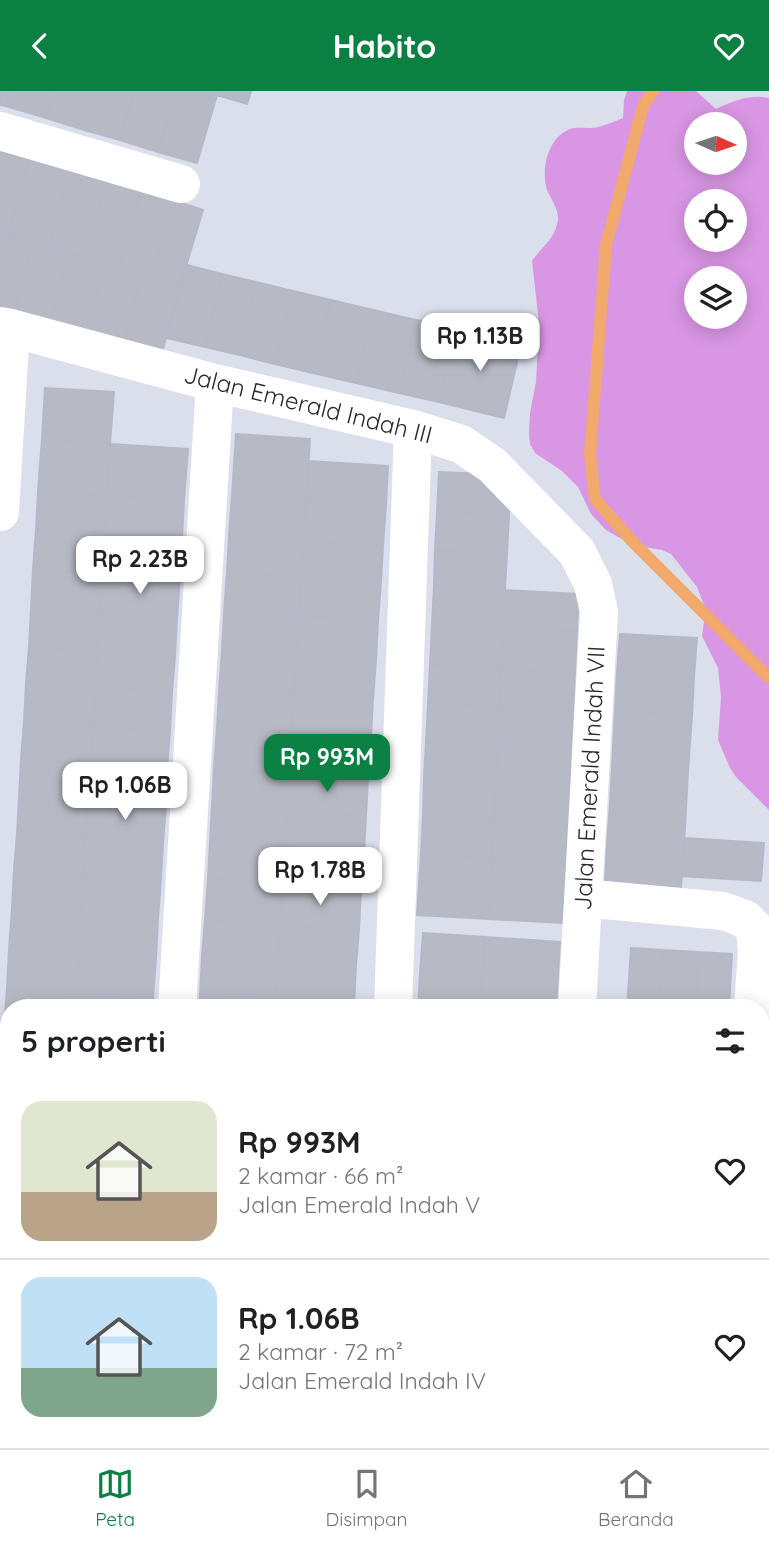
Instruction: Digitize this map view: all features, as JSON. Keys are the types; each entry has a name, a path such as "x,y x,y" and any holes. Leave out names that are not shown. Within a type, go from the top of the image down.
{"street":[{"path":"0,131 181,184"},
{"path":"0,512 5,327"},
{"name":"Jalan Emerald Indah III","path":"5,327 215,383 413,429 461,444 492,465 577,552"},
{"path":"178,999 215,383"},
{"path":"393,999 413,429"},
{"name":"Jalan Emerald Indah VII","path":"577,552 593,584 599,613 577,999"},
{"path":"583,898 723,911 745,919 755,929 757,952 754,999"}],"shaded area":[{"path":"627,91 696,91 716,109 748,98 769,98 769,810 736,777 718,740 721,697 718,668 702,636 704,605 697,587 671,554 632,545 606,530 591,514 578,487 562,471 535,453 530,444 530,413 536,382 539,323 532,261 553,235 558,220 545,182 547,157 554,142 566,131 598,127 623,118"}],"building":[{"path":"0,91 11,91 6,106 0,105"},
{"path":"11,91 54,91 46,118 6,106"},
{"path":"54,91 93,91 81,129 46,118"},
{"path":"93,91 134,91 120,140 81,129"},
{"path":"134,91 176,91 158,152 120,140"},
{"path":"176,91 204,91 217,95 197,163 158,152"},
{"path":"204,91 251,91 247,104"},
{"path":"0,152 29,160 8,237 0,234"},
{"path":"29,160 69,171 49,247 8,237"},
{"path":"69,171 106,181 85,257 49,247"},
{"path":"106,181 141,190 120,267 85,257"},
{"path":"141,190 172,200 153,276 120,267"},
{"path":"172,200 203,210 181,283 153,276"},
{"path":"0,234 32,243 14,312 0,308"},
{"path":"32,243 69,253 51,322 14,312"},
{"path":"69,253 105,263 86,332 51,322"},
{"path":"105,263 142,273 124,342 86,332"},
{"path":"187,265 222,274 205,347 167,338"},
{"path":"142,273 181,283 162,352 124,342"},
{"path":"222,274 256,282 240,355 205,347"},
{"path":"256,282 293,291 275,364 240,355"},
{"path":"293,291 331,300 313,373 275,364"},
{"path":"331,300 373,310 356,383 313,373"},
{"path":"373,310 416,320 399,393 356,383"},
{"path":"416,320 456,329 439,402 399,393"},
{"path":"456,329 521,345 504,418 439,402"},
{"path":"45,388 114,392 110,444 42,439"},
{"path":"236,434 310,439 306,500 232,495"},
{"path":"42,439 110,444 107,496 38,491"},
{"path":"110,444 188,449 184,500 107,496"},
{"path":"309,461 388,466 386,505 306,500"},
{"path":"439,472 490,474 510,488 509,515 437,512"},
{"path":"38,491 107,496 105,533 36,529"},
{"path":"232,495 306,500 304,541 229,536"},
{"path":"107,496 184,500 182,538 105,533"},
{"path":"306,500 386,505 383,546 304,541"},
{"path":"437,512 509,515 507,554 435,550"},
{"path":"36,529 105,533 102,574 33,569"},
{"path":"105,533 182,538 180,578 102,574"},
{"path":"229,536 304,541 301,577 227,572"},
{"path":"304,541 383,546 381,582 301,577"},
{"path":"435,550 507,554 505,590 434,586"},
{"path":"33,569 102,574 100,613 31,609"},
{"path":"227,572 301,577 299,616 224,611"},
{"path":"102,574 180,578 177,618 100,613"},
{"path":"301,577 381,582 378,621 299,616"},
{"path":"434,586 505,590 503,628 432,624"},
{"path":"505,590 579,594 577,631 503,628"},
{"path":"31,609 100,613 97,652 29,647"},
{"path":"224,611 299,616 297,655 222,650"},
{"path":"100,613 177,618 175,656 97,652"},
{"path":"299,616 378,621 376,660 297,655"},
{"path":"432,624 503,628 501,669 430,665"},
{"path":"503,628 577,631 575,673 501,669"},
{"path":"620,634 697,638 694,676 617,672"},
{"path":"29,647 97,652 96,687 26,683"},
{"path":"222,650 297,655 294,695 219,691"},
{"path":"97,652 175,656 172,692 96,687"},
{"path":"297,655 376,660 373,700 294,695"},
{"path":"430,665 501,669 499,707 428,704"},
{"path":"501,669 575,673 573,711 499,707"},
{"path":"617,672 694,676 692,716 615,711"},
{"path":"26,683 96,687 93,727 24,722"},
{"path":"96,687 172,692 170,732 93,727"},
{"path":"219,691 294,695 292,731 217,727"},
{"path":"294,695 373,700 371,736 292,731"},
{"path":"428,704 499,707 498,744 426,741"},
{"path":"499,707 573,711 571,748 498,744"},
{"path":"615,711 692,716 688,771 612,767"},
{"path":"24,722 93,727 90,764 21,759"},
{"path":"93,727 170,732 167,768 90,764"},
{"path":"217,727 292,731 289,773 214,768"},
{"path":"292,731 371,736 368,778 289,773"},
{"path":"426,741 498,744 496,780 424,777"},
{"path":"498,744 571,748 570,784 496,780"},
{"path":"21,759 90,764 88,801 19,797"},
{"path":"90,764 167,768 166,806 88,801"},
{"path":"612,767 688,771 686,808 610,804"},
{"path":"214,768 289,773 287,811 212,806"},
{"path":"289,773 368,778 366,816 287,811"},
{"path":"424,777 496,780 494,819 423,815"},
{"path":"496,780 570,784 568,822 494,819"},
{"path":"19,797 88,801 85,839 17,834"},
{"path":"88,801 166,806 163,843 85,839"},
{"path":"610,804 686,808 684,848 607,843"},
{"path":"212,806 287,811 284,846 210,842"},
{"path":"287,811 366,816 364,851 284,846"},
{"path":"423,815 494,819 492,858 421,855"},
{"path":"494,819 568,822 566,862 492,858"},
{"path":"17,834 85,839 84,874 14,870"},
{"path":"684,838 764,843 761,881 682,876"},
{"path":"85,839 163,843 161,879 84,874"},
{"path":"210,842 284,846 282,883 208,878"},
{"path":"607,843 684,848 681,887 605,882"},
{"path":"284,846 364,851 361,888 282,883"},
{"path":"421,855 492,858 489,919 417,915"},
{"path":"492,858 566,862 563,923 489,919"},
{"path":"14,870 84,874 81,912 12,908"},
{"path":"84,874 161,879 158,918 81,912"},
{"path":"208,878 282,883 280,925 205,920"},
{"path":"282,883 361,888 359,930 280,925"},
{"path":"12,908 81,912 79,953 9,949"},
{"path":"81,912 158,918 156,958 79,953"},
{"path":"205,920 280,925 278,960 202,956"},
{"path":"280,925 359,930 356,965 278,960"},
{"path":"423,933 485,937 482,977 420,973"},
{"path":"485,937 560,942 557,999 482,999"},
{"path":"631,948 663,950 660,999 628,999"},
{"path":"9,949 79,953 76,992 7,988"},
{"path":"663,950 699,952 696,999 660,999"},
{"path":"699,952 732,954 730,999 696,999"},
{"path":"79,953 156,958 153,998 76,992"},
{"path":"202,956 278,960 275,999 200,995"},
{"path":"278,960 356,965 354,999 275,999"},
{"path":"420,973 482,977 481,999 419,999"},
{"path":"7,988 76,992 76,999 6,999"},
{"path":"76,992 153,998 153,999 76,999"},
{"path":"200,995 275,999 200,999"}],"waterway":[{"path":"653,91 643,106 606,245 590,454 595,499 631,540 769,678"}]}
